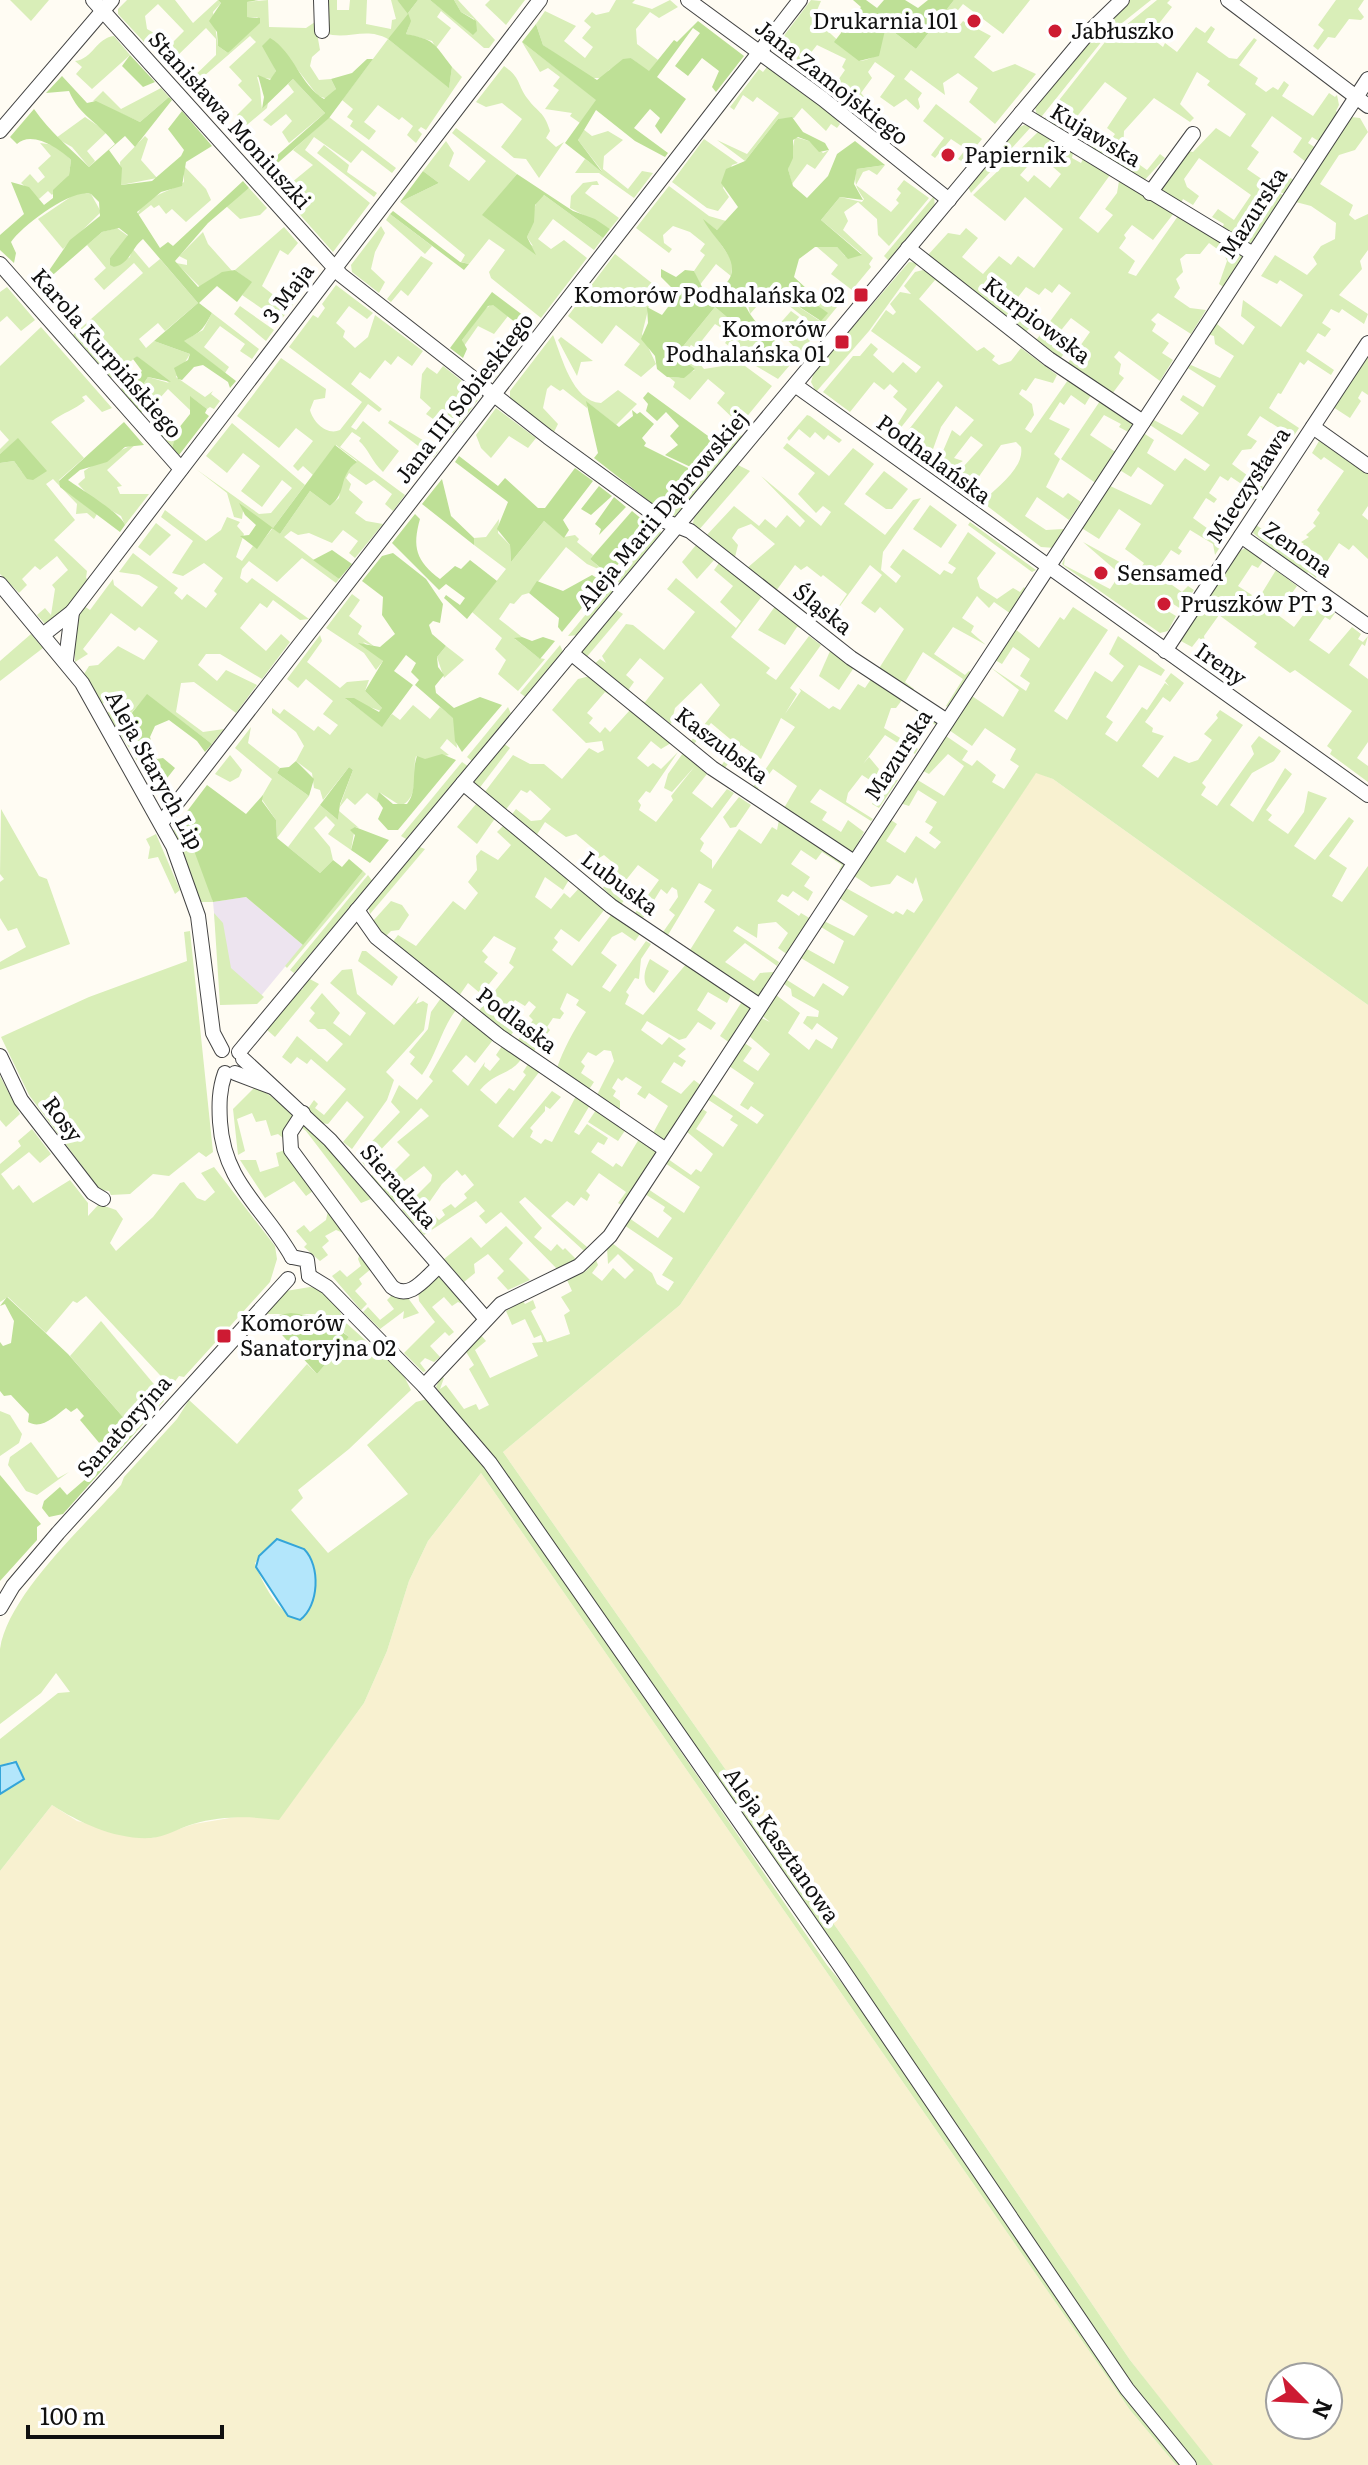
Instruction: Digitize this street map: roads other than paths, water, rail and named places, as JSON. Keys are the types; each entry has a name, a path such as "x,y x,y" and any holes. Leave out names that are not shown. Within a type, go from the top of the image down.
{"street":[{"path":"321,0 322,31"},
{"name":"3 Maja","path":"44,634 72,612 540,0"},
{"name":"Jana Zamojskiego","path":"688,0 826,101 949,200"},
{"name":"Jana III Sobieskiego","path":"162,822 800,0"},
{"name":"Aleja Marii Dąbrowskiej","path":"241,1055 357,910 908,248 1088,33 1122,0"},
{"path":"1228,0 1368,106"},
{"path":"0,131 102,4"},
{"name":"Stanisława Moniuszki","path":"102,4 334,269 495,394"},
{"name":"Mazurska","path":"424,1386 486,1319 509,1299 572,1270 595,1253 666,1150 1368,79"},
{"name":"Kujawska","path":"1021,113 1253,254"},
{"name":"Kujawska","path":"1150,193 1193,134"},
{"name":"Kurpiowska","path":"908,248 1049,359 1143,422"},
{"name":"Karola Kurpińskiego","path":"0,264 181,469"},
{"name":"Mieczysława","path":"1165,651 1368,343"},
{"name":"Podhalańska","path":"795,385 1048,568"},
{"name":"Śląska","path":"495,394 662,520 690,531 851,658 947,721"},
{"path":"1313,427 1368,466"},
{"name":"Zenona","path":"1241,536 1368,626"},
{"name":"Ireny","path":"1048,568 1368,795"},
{"name":"Aleja Starych Lip","path":"0,584 66,660 162,822 182,864 198,916 212,1028 222,1050"},
{"path":"66,660 72,612"},
{"name":"Kaszubska","path":"571,653 712,768 854,862"},
{"name":"Lubuska","path":"463,783 611,906 760,1006"},
{"name":"Podlaska","path":"357,910 377,937 499,1036 666,1150"},
{"path":"230,1073 217,1063 222,1050 231,1048 241,1055 242,1067 230,1073 219,1094 225,1157 235,1180 292,1257 307,1260 309,1276 299,1283 288,1279 285,1264 292,1257"},
{"name":"Sieradzka","path":"241,1055 303,1113 486,1319"},
{"name":"Rosy","path":"0,1056 21,1100 93,1193 103,1199"},
{"name":"Sieradzka","path":"230,1073 272,1087"},
{"path":"303,1113 290,1133 291,1150 392,1287 402,1293 409,1292 439,1266"},
{"name":"Aleja Kasztanowa","path":"309,1276 327,1287 424,1386 468,1435 526,1512 1127,2389 1189,2465"},
{"name":"Sanatoryjna","path":"0,1608 13,1586 58,1533 288,1279"}],"water":[{"path":"277,1539 304,1549 313,1565 314,1596 300,1620 288,1616 256,1567 259,1556"},
{"path":"16,1762 24,1779 0,1794 0,1766"}],"place":[{"name":"Drukarnia 101","path":"974,21"},
{"name":"Jabłuszko","path":"1055,31"},
{"name":"Papiernik","path":"948,155"},
{"name":"Komorów Podhalańska 02","path":"861,295"},
{"name":"Komorów Podhalańska 01","path":"842,342"},
{"name":"Sensamed","path":"1101,573"},
{"name":"Pruszków PT 3","path":"1164,604"},
{"name":"Komorów Sanatoryjna 02","path":"224,1336"}]}
